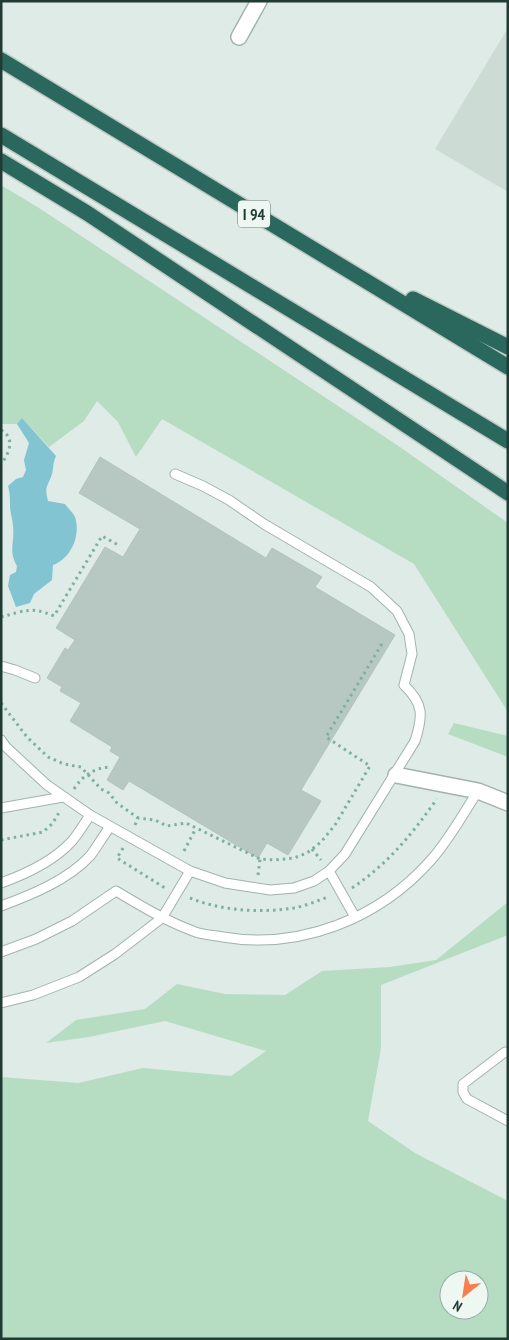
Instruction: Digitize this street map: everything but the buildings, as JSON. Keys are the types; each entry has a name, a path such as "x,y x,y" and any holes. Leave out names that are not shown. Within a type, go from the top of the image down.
{"highway":[{"name":"I 94","path":"1,60 508,367"},
{"path":"1,135 508,442"},
{"path":"1,161 95,218 508,493"},
{"path":"304,244 508,347"}],"street":[{"path":"239,37 259,1"},
{"path":"396,775 478,792 508,803"}],"lane":[{"path":"1,740 6,747 47,785 90,815 190,871 225,883 270,890 301,885 314,881 329,871 345,854 396,775 415,741 421,724 420,707 415,696 404,685 412,654 409,634 397,611 371,587 264,524 220,495 176,474"},
{"path":"1,666 35,678"},
{"path":"1,952 36,939 72,921 116,890 162,918 195,932 244,940 291,938 326,930 367,912 404,886 431,860 478,792"},
{"path":"1,808 63,796"},
{"path":"1,883 50,860 72,841 90,815"},
{"path":"1,906 39,892 65,876 89,856 110,827"},
{"path":"1,1003 33,995 79,977 115,954 162,918 190,871"},
{"path":"329,871 355,917"},
{"path":"508,1053 505,1052 463,1084 463,1092 467,1098 508,1121"}],"path":[{"path":"1,430 6,432 10,441 8,455 1,464"},
{"path":"1,617 29,610 42,611 54,616 102,536 120,546"},
{"path":"1,702 27,737 48,757 64,764 81,767 101,789 109,793 117,803 138,818 155,820 167,826 186,822 260,860 294,858 307,852 320,842 335,825 370,766 326,737 383,642"},
{"path":"138,818 117,858 162,887 202,903 237,910 295,908 352,888 372,875 393,856 411,835 448,785"},
{"path":"177,864 196,828"}],"shaded area":[{"path":"508,28 508,192 435,149"}],"green space":[{"path":"1,185 39,208 397,445 508,523 508,712 414,564 162,419 136,457 118,422 97,401 84,421 49,447 22,418 17,424 1,424"},
{"path":"454,723 508,736 508,757 448,734"},
{"path":"508,902 508,935 381,985 381,1048 368,1121 415,1153 508,1201 508,1339 1,1339 1,1077 78,1083 143,1068 231,1076 266,1051 165,1021 89,1037 46,1043 76,1020 145,1009 177,984 225,994 285,995 322,971 390,967 436,960"}],"water":[{"path":"22,418 56,456 52,474 46,488 48,501 65,504 75,517 77,532 69,552 53,565 52,580 34,594 30,603 16,607 8,586 10,575 16,572 17,566 12,551 13,524 8,486 16,479 23,477 26,470 24,460 29,443 17,424"}]}
